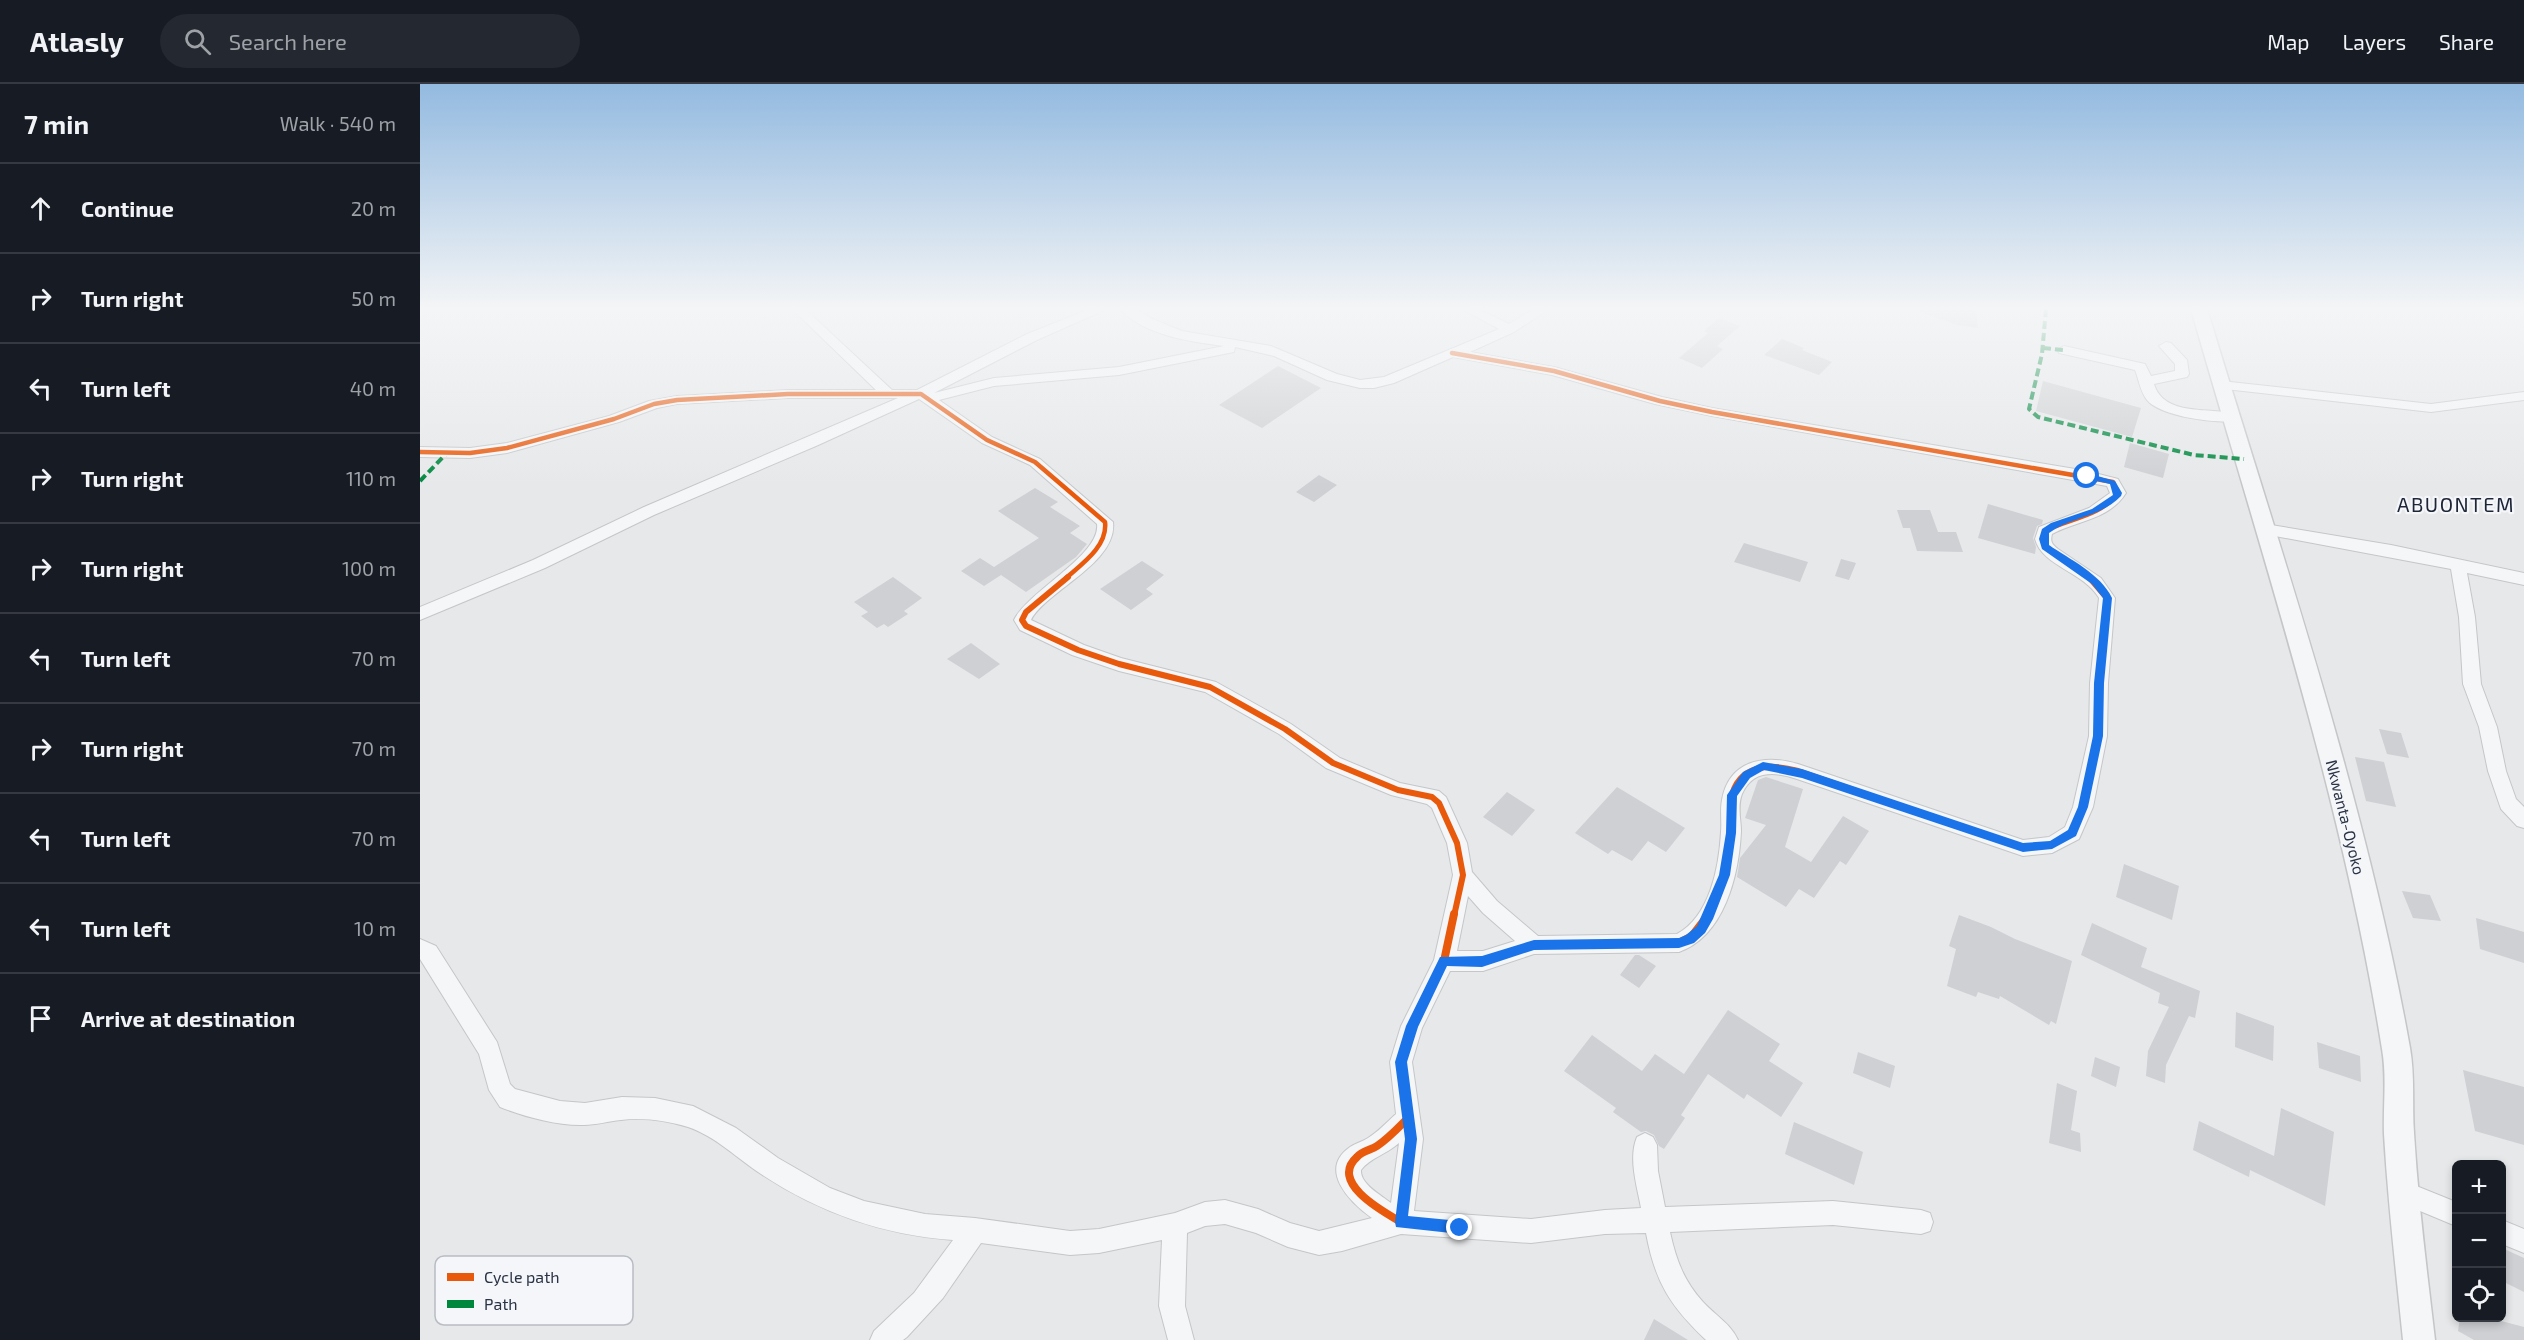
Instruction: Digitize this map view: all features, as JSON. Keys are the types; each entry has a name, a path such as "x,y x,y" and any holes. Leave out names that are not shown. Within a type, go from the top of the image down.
{"street":[{"path":"858,368 887,392"},
{"path":"420,614 539,564 649,511 925,396 975,368"},
{"path":"420,453 470,453 507,448 614,419 654,404 677,400 887,392 925,396 994,382 1136,368"},
{"path":"1311,368 1354,383 1373,384 1418,368"},
{"path":"1444,961 1482,961 1534,945 1656,944 1679,943 1690,939 1708,919 1725,875 1731,833 1732,795 1746,775 1763,766 1802,774 2023,848 2052,845 2072,833 2083,807 2098,736 2099,683 2107,598 2104,590 2045,546 2043,539 2045,531 2054,525 2109,504 2118,493 2113,482 1712,412 1648,398 1540,368"},
{"path":"2140,368 2155,401 2163,406 2232,417"},
{"path":"2147,381 2182,374 2182,368"},
{"name":"Nkwanta-Oyoko","path":"2216,368 2333,762 2373,934 2396,1051 2400,1087 2399,1128 2404,1193 2419,1340"},
{"path":"2221,385 2431,408 2524,396"},
{"path":"925,396 987,440 1035,462 1105,522 1106,530 1096,549 1086,561 1032,605 1022,620 1026,626 1078,650 1119,664 1210,687 1309,744 1333,764 1398,790 1432,797 1439,803 1457,843 1463,875 1444,961 1412,1026 1401,1062 1411,1139 1401,1222"},
{"path":"2265,529 2524,579"},
{"path":"2458,565 2467,617 2472,684 2488,727 2497,771 2508,803 2524,820"},
{"path":"1463,875 1490,907 1534,945"},
{"path":"420,948 429,953 489,1050 500,1090 508,1099 560,1112 585,1114 622,1108 655,1109 693,1117 728,1136 770,1167 823,1197 854,1209 925,1226 975,1230 1070,1243 1099,1241 1175,1225 1205,1214 1225,1212 1258,1221 1288,1235 1319,1243 1342,1239 1401,1222 1531,1231 1605,1222 1833,1213 1922,1222"},
{"path":"1401,1222 1360,1195 1352,1185 1348,1173 1357,1156 1374,1148 1409,1117"},
{"path":"1645,1145 1646,1171 1663,1259 1674,1286 1694,1311 1725,1340"},
{"path":"2404,1193 2452,1212"},
{"path":"1175,1225 1172,1306 1182,1340"},
{"path":"883,1340 903,1325 927,1301 975,1230"},
{"path":"2506,1234 2524,1241"}],"building":[{"path":"1276,368 1281,368 1321,388 1262,428 1219,405"},
{"path":"1799,368 1826,368 1819,375"},
{"path":"2043,381 2141,408 2132,437 2036,411"},
{"path":"2130,443 2169,454 2163,478 2124,467"},
{"path":"1319,475 1337,485 1314,502 1296,492"},
{"path":"1035,488 1058,502 1050,507 1080,526 1070,533 1087,544 1076,557 1026,592 1001,575 984,586 961,571 980,558 994,567 1039,538 998,511"},
{"path":"1988,504 2043,520 2042,524 2037,526 2033,538 2036,547 2035,554 1978,538"},
{"path":"1897,510 1930,510 1938,532 1956,532 1963,552 1917,551 1910,528 1903,528"},
{"path":"1744,543 1808,562 1800,582 1734,562"},
{"path":"1841,559 1856,563 1849,580 1835,576"},
{"path":"1142,561 1164,575 1146,589 1153,594 1131,610 1100,589"},
{"path":"893,577 922,598 904,611 908,614 888,627 884,624 877,628 861,616 868,612 854,602"},
{"path":"971,643 1000,664 979,679 947,659"},
{"path":"2379,729 2401,733 2409,758 2387,754"},
{"path":"2355,757 2384,762 2396,807 2366,801"},
{"path":"1766,777 1803,789 1785,847 1811,862 1843,816 1869,831 1846,865 1840,861 1814,898 1799,889 1786,907 1737,877 1740,858 1766,825 1745,818 1758,780"},
{"path":"1617,787 1685,828 1666,852 1648,841 1632,861 1612,850 1608,854 1575,833"},
{"path":"1507,792 1535,810 1512,836 1483,817"},
{"path":"2124,864 2179,886 2172,920 2116,897"},
{"path":"2402,891 2430,895 2441,921 2413,918"},
{"path":"1959,915 2072,961 2056,1024 2051,1021 2049,1025 2000,996 1999,999 1978,992 1976,997 1947,986 1956,949 1949,946"},
{"path":"2476,918 2524,932 2524,963 2480,949"},
{"path":"2092,923 2147,948 2141,967 2200,991 2195,1018 2189,1016 2166,1065 2165,1083 2146,1076 2148,1051 2169,1007 2158,1003 2160,993 2081,955"},
{"path":"1635,955 1639,955 1656,966 1639,988 1620,975"},
{"path":"1728,1010 1780,1044 1769,1061 1803,1083 1781,1117 1747,1094 1744,1099 1708,1074 1681,1115 1685,1118 1664,1149 1659,1146 1654,1135 1646,1131 1641,1132 1613,1112 1616,1108 1564,1071 1592,1035 1642,1071 1655,1054 1684,1074"},
{"path":"2236,1012 2274,1026 2273,1061 2235,1047"},
{"path":"2317,1042 2360,1056 2361,1082 2319,1068"},
{"path":"1858,1052 1895,1066 1890,1088 1853,1073"},
{"path":"2095,1057 2120,1067 2116,1087 2091,1076"},
{"path":"2463,1070 2524,1087 2524,1145 2475,1131"},
{"path":"2057,1083 2077,1091 2071,1130 2080,1133 2081,1152 2049,1143"},
{"path":"2281,1108 2334,1132 2325,1206 2250,1170 2249,1177 2193,1150 2199,1121 2274,1156"},
{"path":"1794,1122 1863,1152 1854,1185 1785,1154"},
{"path":"2506,1250 2524,1258 2524,1292 2506,1283"},
{"path":"1654,1319 1688,1340 1644,1340"},
{"path":"2459,1322 2505,1322 2524,1327 2524,1340 2474,1340 2458,1331"}],"marked path":[{"path":"2039,368 2029,409 2038,417 2194,455 2244,459"},
{"path":"420,481 446,454"}],"cycle path":[{"path":"1444,961 1483,961 1534,945 1679,943 1692,936 1711,912 1723,881 1731,834 1730,808 1733,793 1745,776 1762,766 1778,766 1798,771 2023,848 2052,845 2072,833 2083,807 2098,736 2099,683 2107,598 2102,589 2088,575 2045,547 2043,539 2045,531 2054,526 2095,512 2112,501 2118,493 2113,482 1712,412 1660,401 1535,368"},
{"path":"420,452 470,453 507,448 614,419 654,404 677,400 788,394 921,394 987,440 1035,462 1105,522 1106,530 1103,539 1086,561 1026,612 1022,620 1026,626 1078,650 1119,664 1210,687 1285,729 1333,763 1398,790 1432,797 1439,803 1457,843 1463,875 1444,961 1412,1026 1401,1062 1411,1139 1401,1222 1361,1195 1348,1175 1349,1166 1357,1156 1379,1145 1397,1130 1401,1125 1405,1121 1409,1117"}],"district":[{"name":"ABUONTEM","path":"2456,504"}],"route":[{"path":"1460,1228 1401,1222 1411,1139 1401,1062 1412,1026 1444,961 1464,963 1495,959 1514,950 1534,945 1633,945 1679,943 1690,939 1708,919 1725,875 1731,833 1732,795 1746,775 1763,766 1802,774 2023,848 2052,845 2072,833 2083,807 2098,736 2099,683 2107,598 2104,590 2055,555 2045,546 2043,539 2045,531 2054,525 2109,504 2118,493 2113,482 2087,476"}]}
